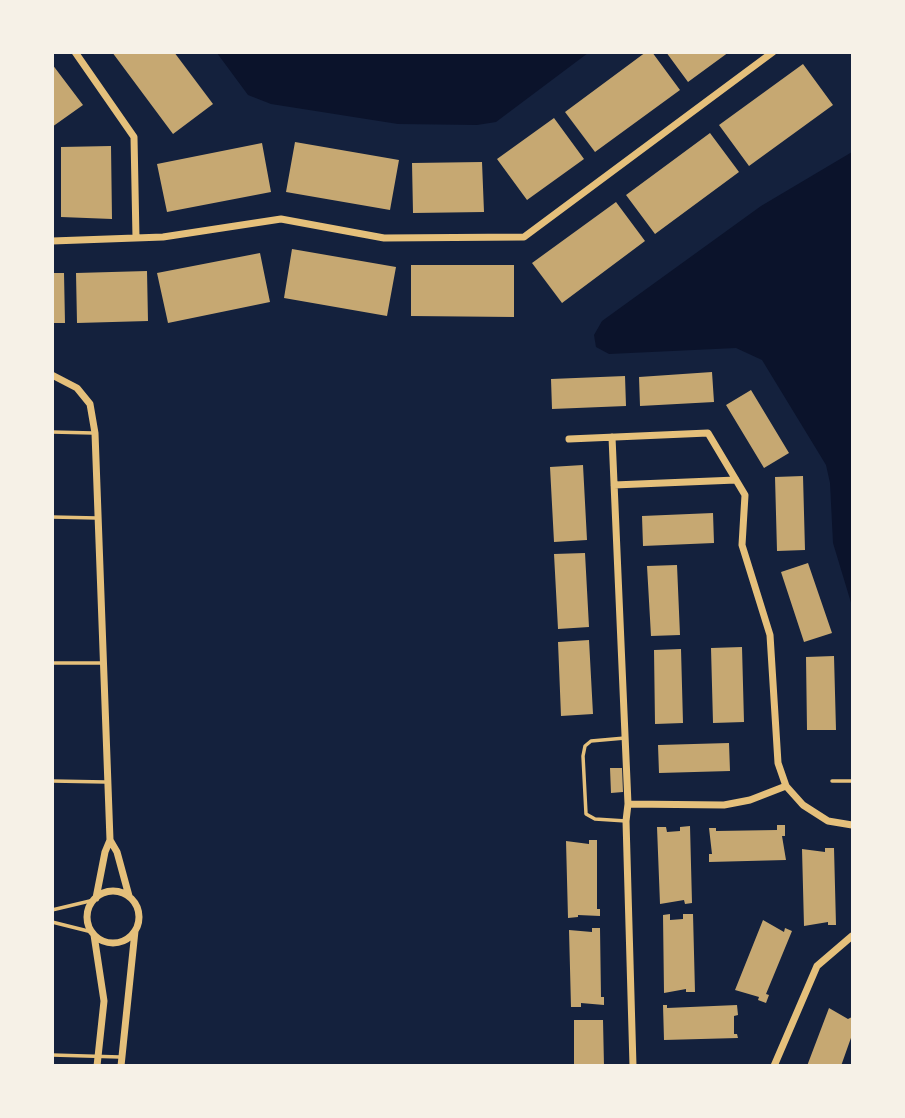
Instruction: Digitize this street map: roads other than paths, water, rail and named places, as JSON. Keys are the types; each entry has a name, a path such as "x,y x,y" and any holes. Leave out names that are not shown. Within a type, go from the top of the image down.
{"street":[{"path":"75,52 134,137 136,238"},
{"path":"52,241 163,237 281,219 384,238 524,237 773,52"},
{"path":"52,375 77,388 90,404 95,433 110,840 129,896 138,911 121,1061"},
{"path":"569,439 708,433 745,495 742,545 770,635 778,763 786,786 803,805 828,821 852,825"},
{"path":"612,437 628,804 626,821 633,1066"},
{"path":"614,485 736,480"},
{"path":"628,804 724,805 750,800 786,786"},
{"path":"97,1066 103,984 88,912 95,899 110,840"},
{"path":"95,899 114,891 129,896"},
{"path":"93,933 106,941 119,942 135,931"},
{"path":"774,1066 817,966 852,936"}],"lane":[{"path":"52,432 95,433"},
{"path":"52,517 99,518"},
{"path":"52,663 103,663"},
{"path":"625,738 591,741 585,746 583,756 586,814 595,819 626,821"},
{"path":"52,781 108,782"},
{"path":"832,781 852,781"},
{"path":"52,910 95,899"},
{"path":"52,922 93,933"},
{"path":"52,1055 98,1055 121,1061"}],"water":[{"path":"217,53 588,53 496,122 477,125 398,124 271,104 248,95"},
{"path":"852,152 852,606 833,543 830,483 826,465 762,360 736,348 609,354 596,347 594,335 602,321 761,206"}]}
